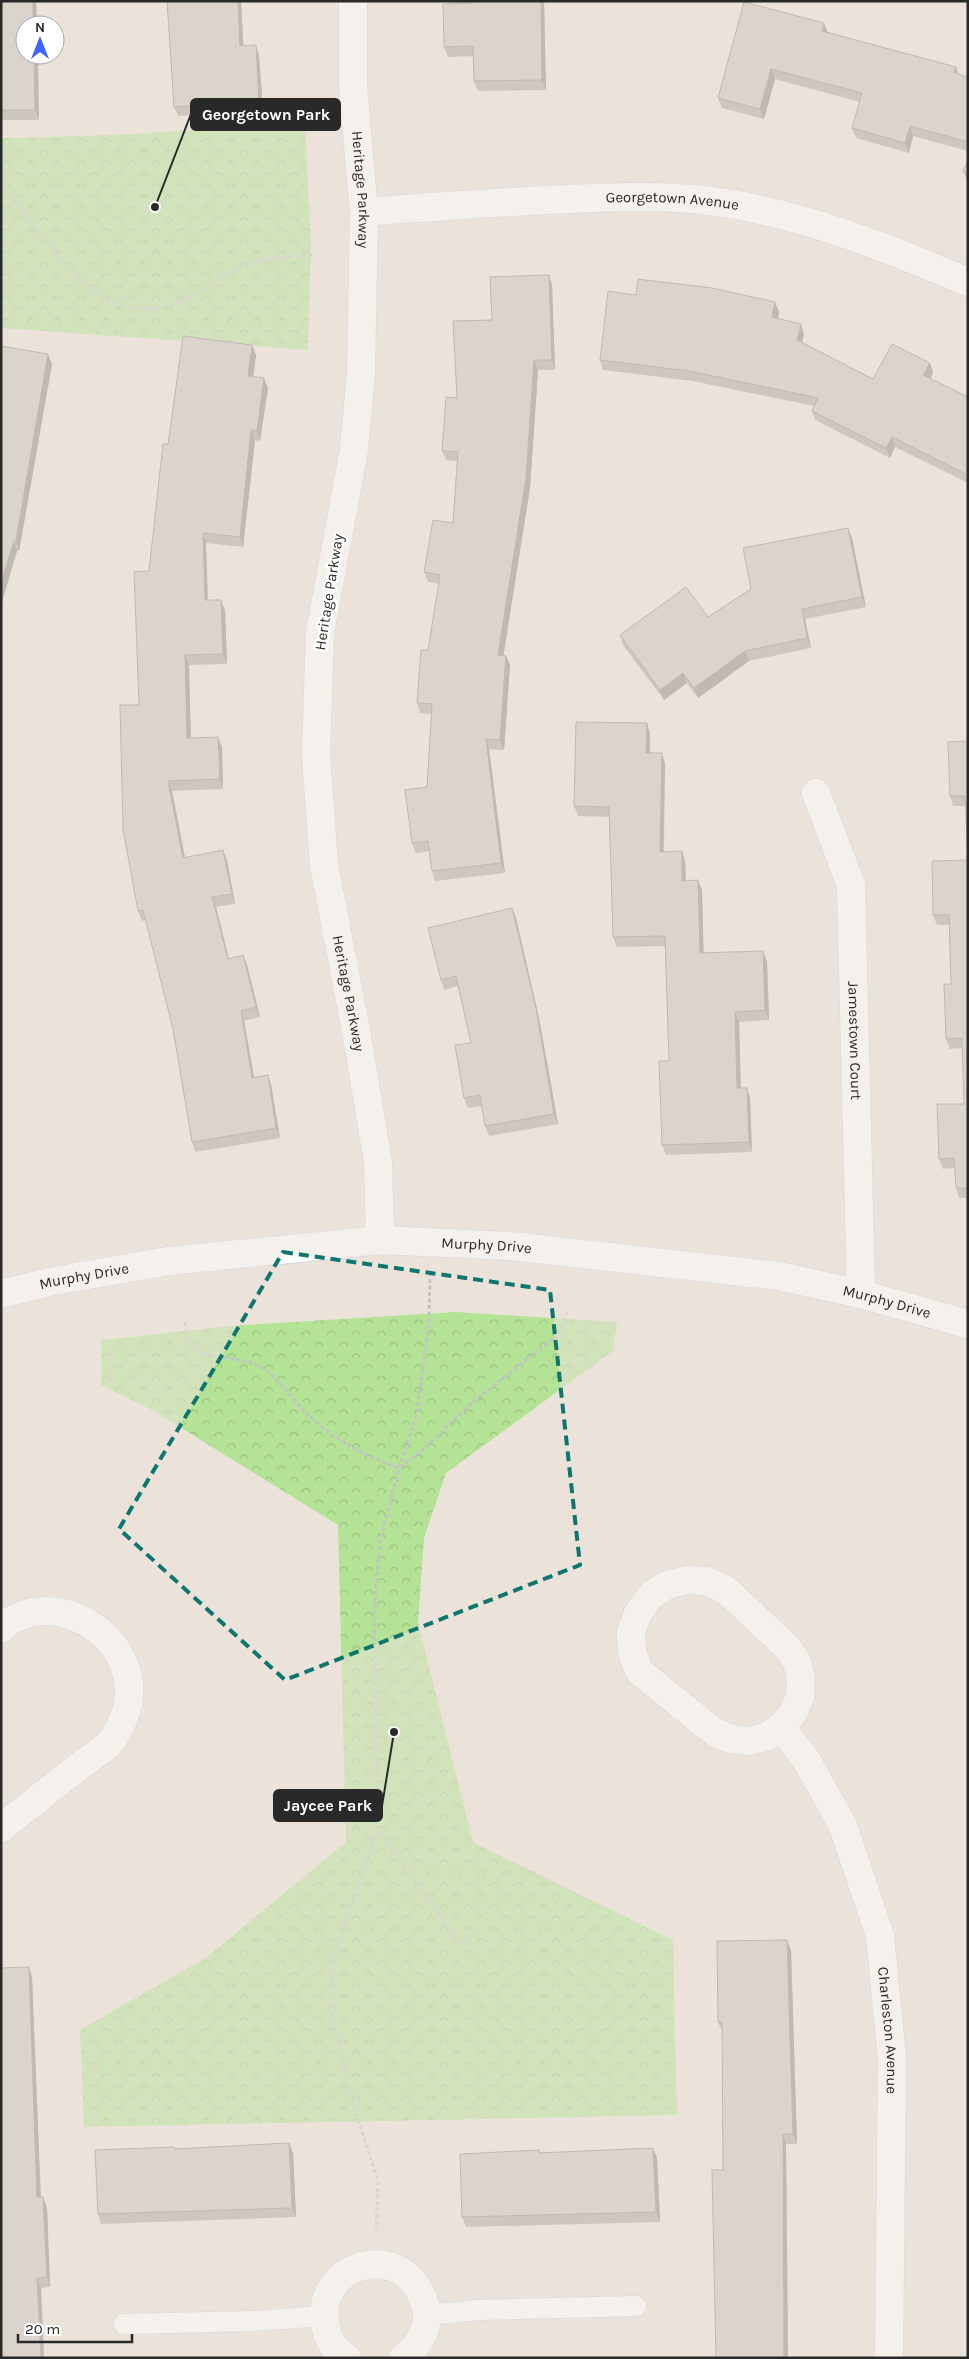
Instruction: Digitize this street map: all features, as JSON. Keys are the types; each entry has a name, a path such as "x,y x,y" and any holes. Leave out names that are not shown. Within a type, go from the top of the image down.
{"street":[{"name":"Heritage Parkway","path":"353,1 353,87 364,212 361,373 354,450 320,633 316,755 324,865 357,1036 378,1162 380,1240"},
{"name":"Georgetown Avenue","path":"364,212 474,203 609,198 711,201 774,213 831,228 968,282"},
{"name":"Jamestown Court","path":"816,793 851,885 861,1294"},
{"name":"Murphy Drive","path":"1,1294 54,1280 168,1261 380,1240 511,1246 779,1276 861,1294 968,1324"},
{"path":"686,1580 707,1581 726,1590 787,1647 799,1671 801,1679 800,1697 793,1714 781,1727 766,1737 748,1741 731,1740 714,1732 639,1671 632,1652 631,1632 638,1612 650,1596 667,1585 686,1580"},
{"path":"1,1628 27,1614 52,1611 76,1616 98,1628 116,1647 126,1670 129,1694 124,1719 111,1741 1,1828"},
{"name":"Charleston Avenue","path":"781,1727 806,1761 843,1826 880,1936 892,2058 889,2358"},
{"path":"347,2358 339,2353 328,2336 323,2316 327,2296 338,2280 355,2268 375,2264 394,2268 411,2278 423,2296 427,2315 423,2335 412,2351 403,2358"}],"lane":[{"path":"427,2315 478,2310 636,2306"},
{"path":"124,2324 254,2321 323,2316"}],"path":[{"path":"1,186 74,273 94,290 118,306 135,311 166,308 188,298 235,270 282,257 316,255"},
{"path":"375,2264 378,2181 354,2107 330,2010 335,1952 372,1847 377,1826 374,1610 380,1540 416,1413 429,1321 430,1270"},
{"path":"399,1468 426,1446 474,1401 558,1334 567,1312"},
{"path":"185,1322 189,1340 202,1353 254,1364 272,1374 306,1413 326,1432 380,1461 399,1468"},
{"path":"377,1826 455,1938 461,1944 471,1935"}],"highlighted area":[{"path":"283,1252 550,1290 580,1565 285,1680 119,1529"}],"green space":[{"path":"305,123 311,244 308,350 1,328 1,138 114,135"},
{"path":"455,1312 617,1322 613,1351 446,1473 424,1538 418,1623 473,1842 673,1940 677,2115 84,2127 80,2030 207,1957 346,1842 338,1525 154,1411 101,1385 101,1340 229,1326"}],"building":[{"path":"1,1 33,1 33,15 15,15 15,65 34,65 35,110 1,110"},
{"path":"167,1 238,1 240,46 256,45 259,101 174,107"},
{"path":"473,1 541,1 542,80 474,81 473,46 444,47 443,4 473,3"},
{"path":"744,2 824,23 822,31 956,67 954,72 968,78 968,142 910,126 905,143 852,128 862,93 771,69 760,109 718,98"},
{"path":"968,160 968,173 963,171"},
{"path":"549,275 552,360 534,360 526,478 498,655 506,656 500,740 486,739 501,863 432,871 428,841 412,843 405,790 427,787 432,704 417,703 421,650 428,650 440,575 424,572 433,520 453,523 458,452 442,451 446,397 457,398 453,321 492,320 490,277"},
{"path":"638,279 712,288 775,302 772,317 801,324 797,340 873,379 892,344 930,363 923,375 968,397 968,475 892,437 886,448 812,411 818,398 689,371 600,360 608,291 636,295"},
{"path":"183,336 252,345 248,376 264,378 257,431 251,430 240,537 203,533 205,600 221,600 223,654 185,655 187,738 218,737 220,779 168,781 183,858 223,850 232,894 212,897 228,959 243,955 256,1007 241,1011 252,1078 268,1075 276,1128 192,1142 173,1029 143,910 138,911 123,829 120,705 139,705 134,572 149,571 163,444 168,444"},
{"path":"1,346 48,354 16,541 14,541 1,583"},
{"path":"848,528 862,597 802,609 807,638 745,651 694,688 683,673 660,690 620,635 686,587 708,617 751,589 743,548"},
{"path":"576,722 647,723 646,753 662,753 660,852 682,851 682,881 698,880 700,953 763,951 765,1010 735,1012 737,1088 747,1088 749,1142 662,1145 659,1061 669,1061 665,936 613,937 609,807 574,806"},
{"path":"968,741 968,856 965,796 950,796 948,742"},
{"path":"968,860 968,1188 956,1188 954,1158 939,1159 937,1104 964,1104 962,1038 946,1039 944,984 951,984 949,915 933,915 932,861"},
{"path":"512,908 536,1008 554,1114 485,1126 480,1095 464,1098 455,1045 471,1043 456,976 441,980 428,928"},
{"path":"787,1940 793,2134 783,2134 784,2358 716,2358 712,2170 723,2170 722,2022 718,2022 717,1941"},
{"path":"29,1967 37,2197 43,2197 47,2277 37,2278 41,2358 1,2358 1,1968"},
{"path":"289,2143 292,2208 98,2214 95,2150 174,2147 174,2149"},
{"path":"653,2148 656,2212 462,2217 460,2154 539,2150 539,2153"}],"place":[{"name":"Georgetown Park","path":"155,207"},
{"name":"Jaycee Park","path":"394,1732"}]}
